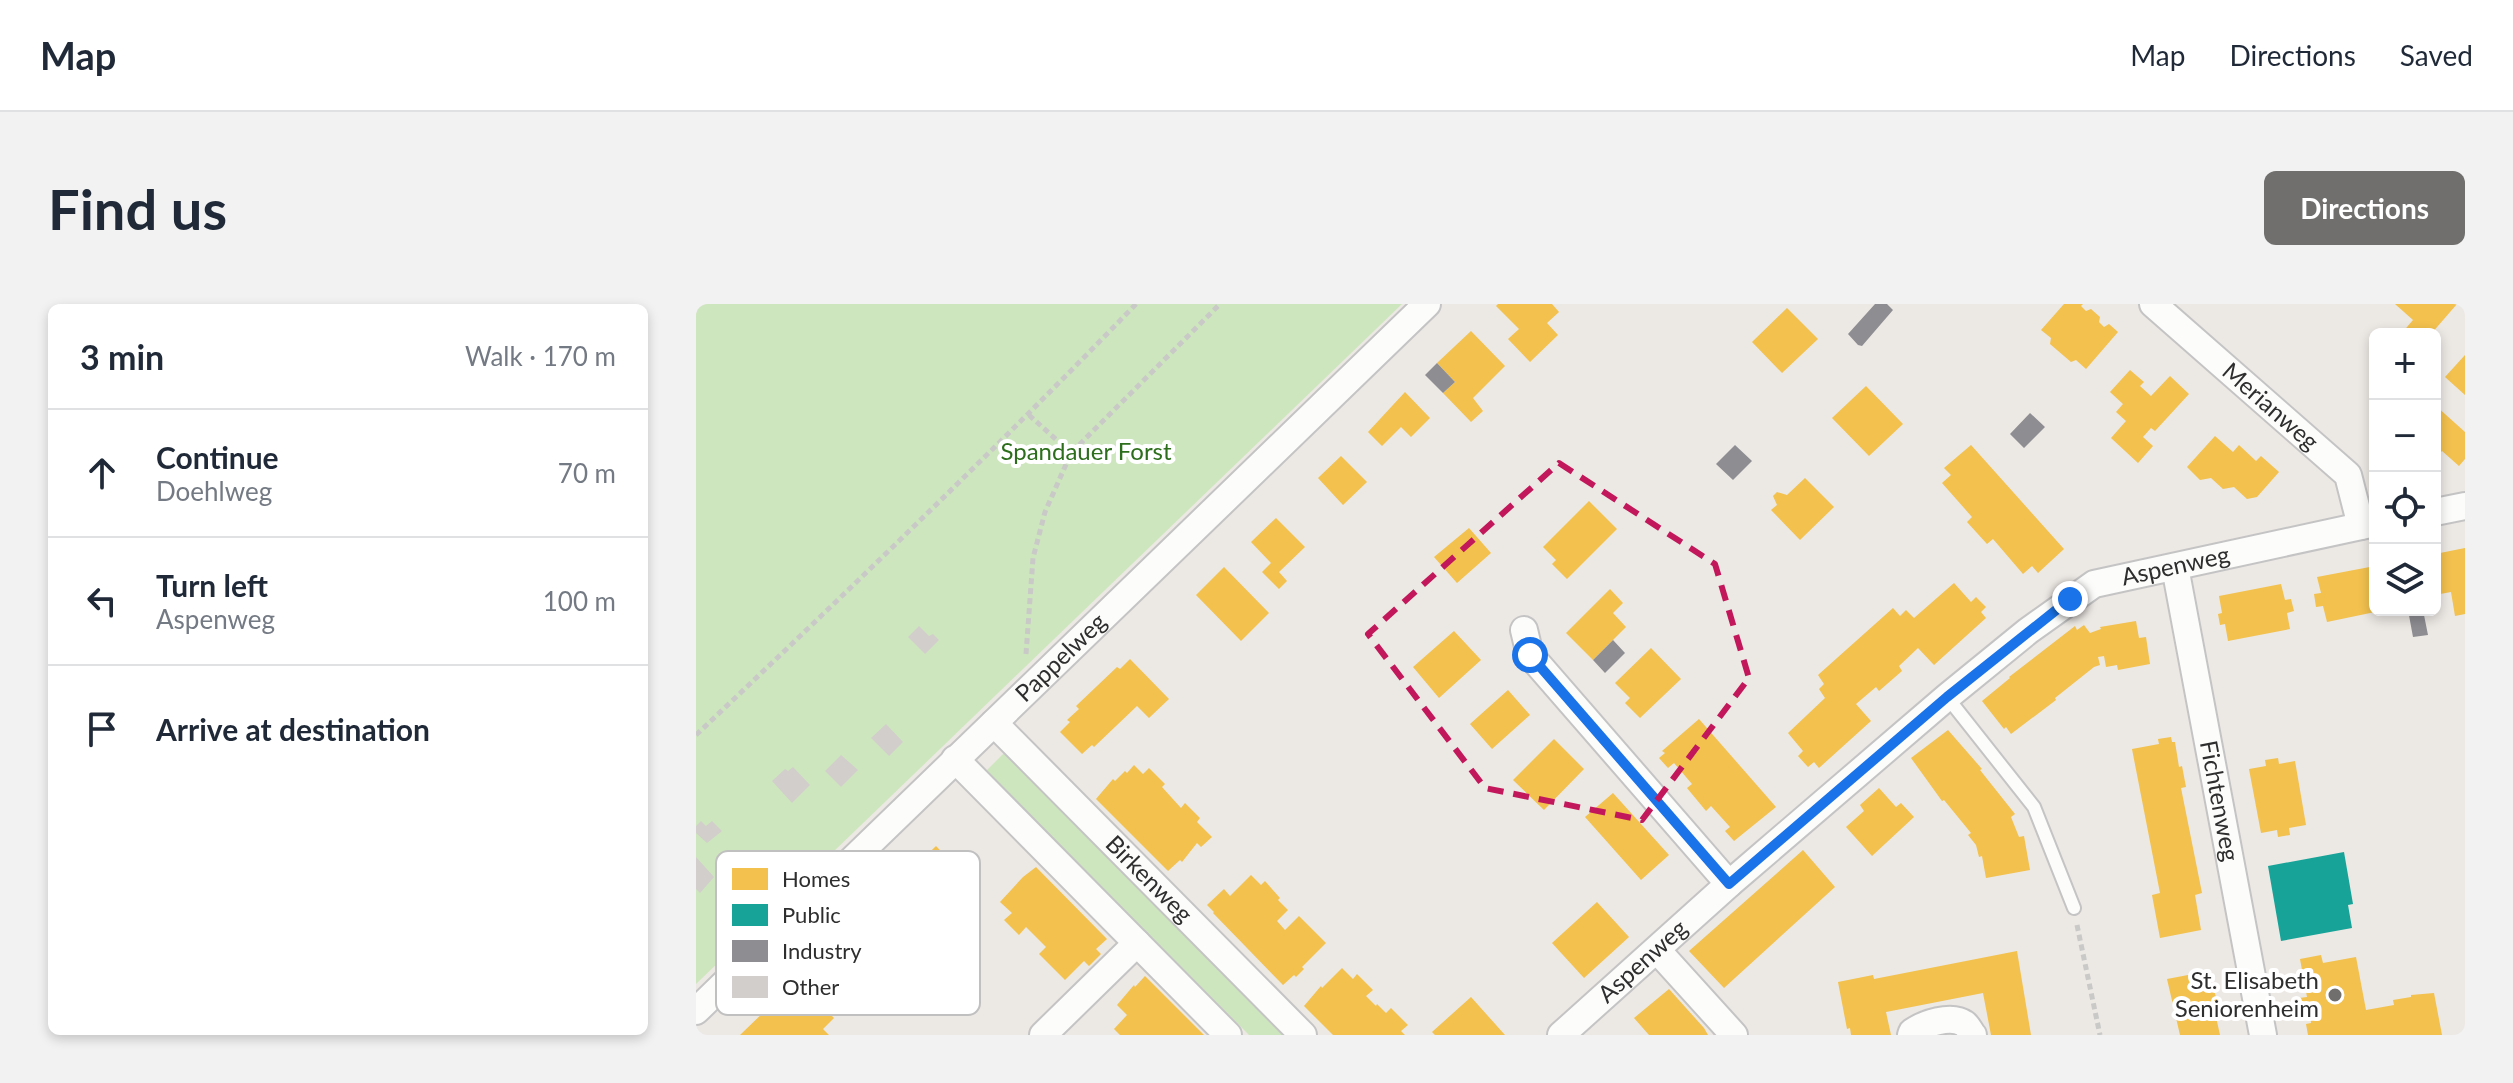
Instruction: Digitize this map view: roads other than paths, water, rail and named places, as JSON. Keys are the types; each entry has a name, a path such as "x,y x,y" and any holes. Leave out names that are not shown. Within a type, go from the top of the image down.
{"street":[{"name":"Pappelweg","path":"860,851 1427,304"},
{"name":"Merianweg","path":"2153,304 2348,475 2368,525"},
{"path":"2441,511 2465,506"},
{"name":"Aspenweg","path":"1561,1035 1729,884 1947,697 2028,631 2094,584 2368,525"},
{"name":"Fichtenweg","path":"2175,567 2263,1035"},
{"path":"1524,630 1530,655 1729,884"},
{"name":"Birkenweg","path":"994,723 1303,1035"},
{"path":"955,759 1228,1035"},
{"path":"1043,1035 1137,943"},
{"path":"1657,950 1734,1035"},
{"name":"Pappelweg","path":"696,1011 716,992"},
{"path":"1911,1035 1922,1025 1953,1020 1966,1024 1973,1035"}],"lane":[{"path":"1947,697 2034,807 2074,908"}],"place":[{"name":"St. Elisabeth Seniorenheim","path":"2335,995"}],"park label":[{"name":"Spandauer Forst","path":"1086,452"}]}
